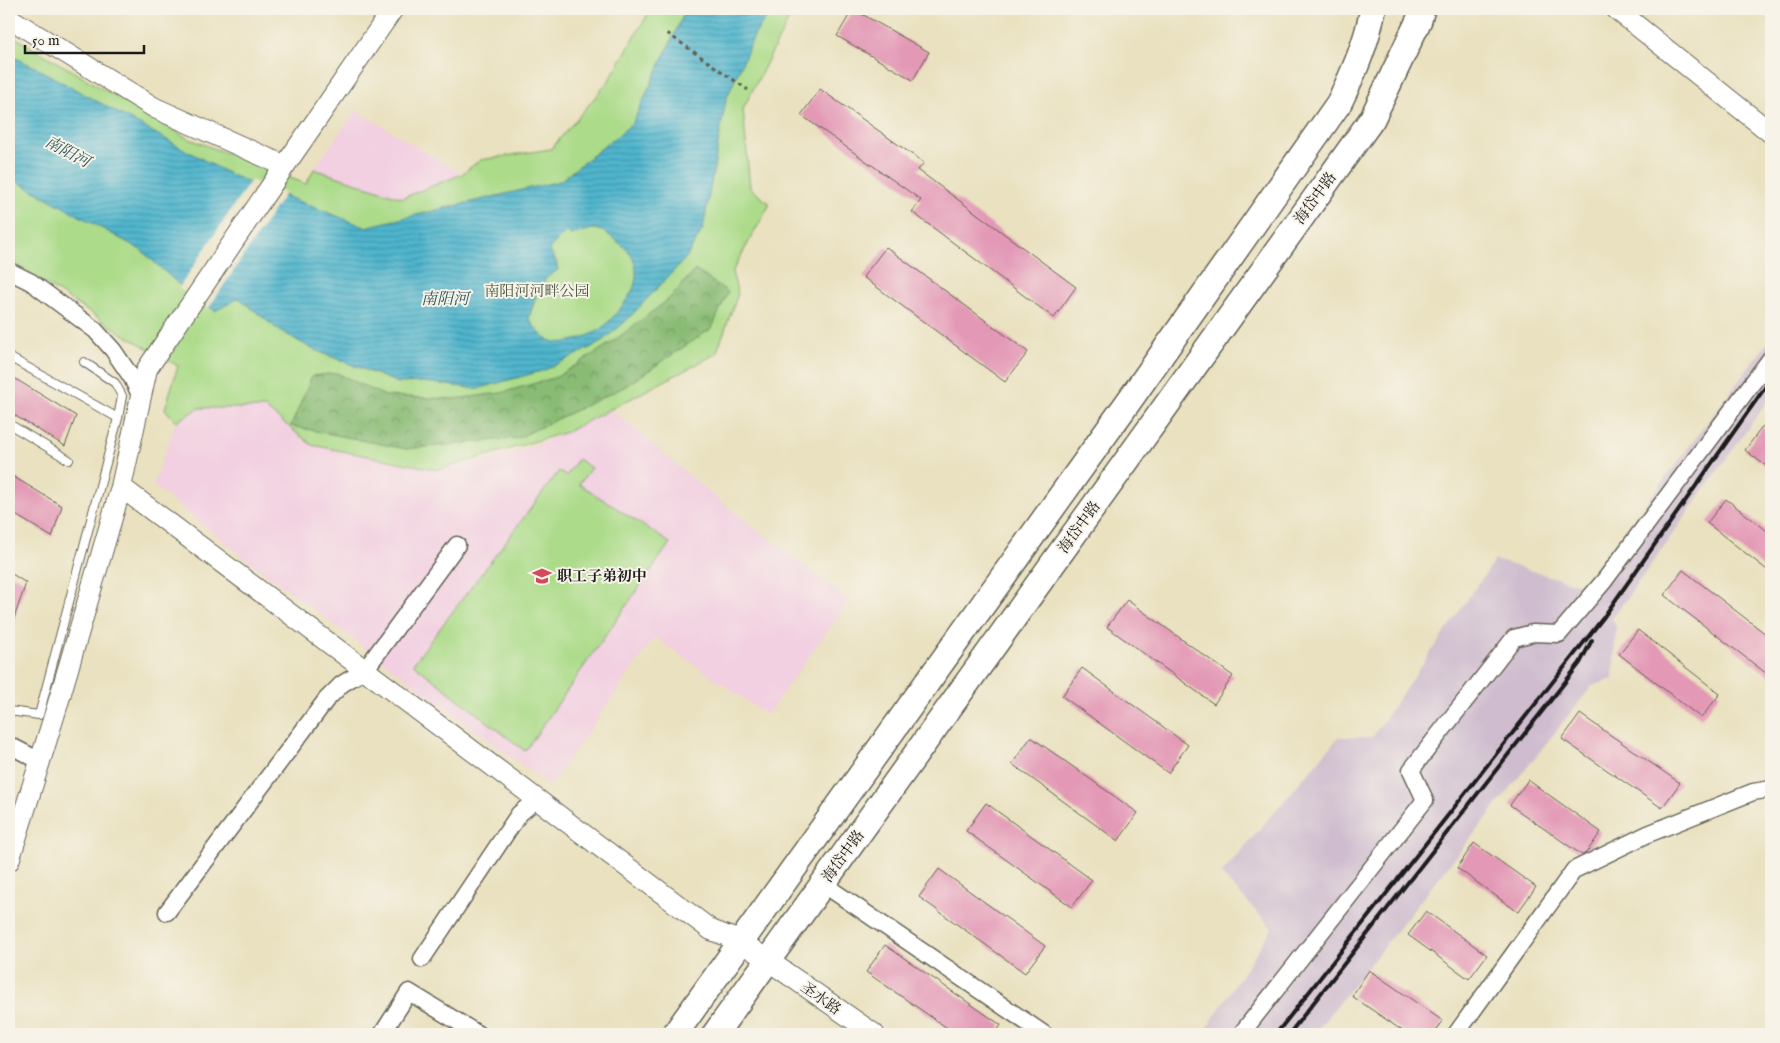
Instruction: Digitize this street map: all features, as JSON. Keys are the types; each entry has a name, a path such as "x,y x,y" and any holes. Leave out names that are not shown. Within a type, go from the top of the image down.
{"main road":[{"path":"675,1034 1129,401 1339,102 1356,67 1370,28 1373,9"},
{"name":"海岱中路","path":"715,1034 1372,119 1423,13"}],"street":[{"path":"9,860 121,486 147,369 393,9"},
{"path":"1616,9 1771,133"},
{"path":"9,18 155,108 280,173"},
{"path":"9,271 31,282 95,330 113,350 132,378 141,397"},
{"path":"1241,1034 1425,800 1411,770 1514,638 1533,633 1559,634 1610,573 1771,358"},
{"name":"圣水路","path":"121,486 711,930 740,941 874,1034"},
{"path":"167,912 326,700 342,684 365,670 457,545"},
{"path":"9,746 40,761"},
{"path":"1456,1034 1574,870 1648,834 1754,792 1771,789"},
{"path":"422,959 519,814 537,799"},
{"path":"823,884 1044,1034"},
{"path":"382,1034 409,992 478,1034"}],"lane":[{"path":"9,357 118,418"},
{"path":"9,711 39,715 118,418 122,396 115,383 84,362"},
{"path":"9,424 68,460"}],"path":[{"path":"667,33 748,90"}],"shaded area":[{"path":"356,110 462,174 402,198 314,169"},
{"path":"1771,338 1771,396 1612,619 1616,626 1613,679 1592,686 1314,1034 1203,1034 1272,928 1221,874 1339,737 1372,737 1495,560 1584,586"},
{"name":"职工子弟初中","path":"199,408 265,408 313,445 438,470 523,450 567,432 611,409 715,497 849,601 767,715 655,637 550,786 234,550 153,485 176,422"}],"green space":[{"name":"南阳河河畔公园","path":"651,9 798,9 788,21 743,109 750,188 770,204 732,272 738,294 716,354 567,432 438,470 312,445 265,408 199,408 176,422 165,409 178,366 123,334 9,260 9,34 187,138 306,184 314,169 402,198 462,174 480,160 551,149 608,82"},
{"path":"695,270 728,292 712,328 624,387 518,438 406,449 291,426 312,376 337,373 385,396 454,399 501,393 557,377 611,343 669,299"},
{"path":"578,459 591,468 579,484 670,543 525,751 413,664 559,471 566,476"}],"water":[{"name":"南阳河","path":"686,9 772,9 754,36 726,100 703,229 686,258 625,322 600,343 545,370 477,389 424,382 398,383 312,349 276,328 239,298 215,311 176,282 141,250 9,177 9,55 33,66 231,175 365,227 560,181 632,124","holes":["593,229 604,232 628,250 636,271 633,288 621,308 601,329 572,341 559,343 550,341 539,333 529,318 541,285 551,274 558,270 556,261 549,249 566,231 571,235"]}],"pier":[{"path":"251,180 285,193 208,309 179,288"}],"building":[{"path":"853,9 929,52 913,80 837,36"},
{"path":"820,89 924,163 918,170 1076,287 1054,318 912,212 921,200 801,115"},
{"path":"886,247 1028,352 1005,382 863,277"},
{"path":"9,375 76,416 65,446 9,412"},
{"path":"1763,426 1771,432 1771,470 1745,450"},
{"path":"9,474 62,506 52,537 9,511"},
{"path":"1726,499 1771,534 1771,573 1707,523"},
{"path":"1683,570 1771,638 1771,677 1664,595"},
{"path":"9,572 26,583 11,627 9,627"},
{"path":"1127,600 1233,676 1214,704 1107,627"},
{"path":"1638,630 1720,694 1701,718 1619,654"},
{"path":"1082,668 1188,745 1168,773 1062,696"},
{"path":"1580,714 1680,783 1662,808 1562,739"},
{"path":"1031,737 1138,813 1118,841 1012,764"},
{"path":"1528,780 1601,832 1586,853 1582,855 1510,805"},
{"path":"986,803 1092,880 1072,907 966,831"},
{"path":"1474,843 1536,887 1518,912 1457,868"},
{"path":"939,869 1045,946 1025,973 919,897"},
{"path":"1426,911 1487,955 1469,979 1408,935"},
{"path":"885,945 1001,1025 995,1034 956,1034 866,972"},
{"path":"1369,970 1443,1021 1434,1034 1407,1034 1352,996"}],"railway":[{"path":"1276,1034 1603,618 1771,379"},
{"path":"1289,1034 1580,663 1592,640"}],"place":[{"name":"职工子弟初中","path":"542,576"}]}
